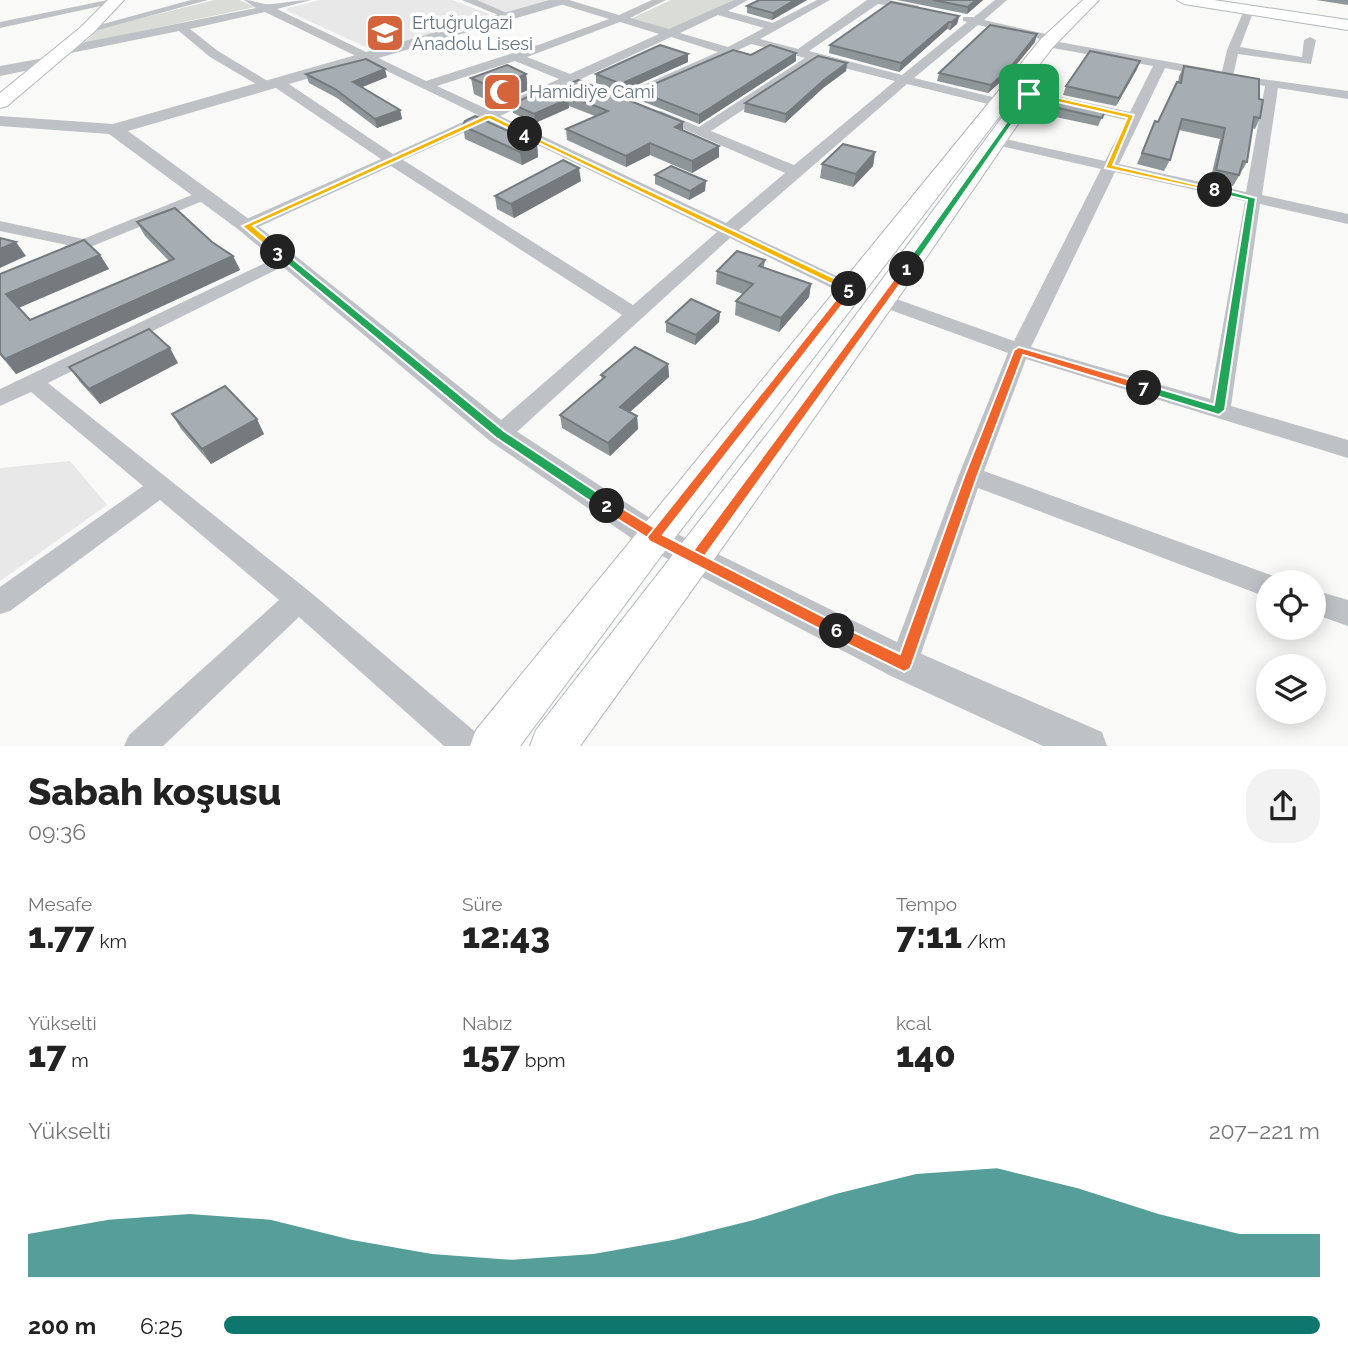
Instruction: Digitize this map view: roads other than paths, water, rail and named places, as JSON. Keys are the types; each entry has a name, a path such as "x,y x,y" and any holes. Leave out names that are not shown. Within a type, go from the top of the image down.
{"main road":[{"path":"492,746 654,537 1000,103 1092,0"},
{"path":"552,746 694,560 884,301 1029,94 1057,42 1112,0"},
{"path":"1184,0 1237,3 1348,19"},
{"path":"0,102 87,30 116,1"},
{"path":"1237,3 1348,25"}],"street":[{"path":"87,30 203,0"},
{"path":"249,0 851,290"},
{"path":"61,51 182,28 306,0"},
{"path":"467,0 509,16"},
{"path":"0,121 114,129 562,0 729,51"},
{"path":"425,85 518,58 621,19 661,0"},
{"path":"246,226 743,0"},
{"path":"609,95 729,51 825,0"},
{"path":"799,53 874,0 926,11"},
{"path":"500,434 728,231 903,80 1002,0"},
{"path":"0,25 116,1"},
{"path":"1237,3 1233,50 1238,77"},
{"path":"719,12 775,26"},
{"path":"951,16 1160,65 1348,95"},
{"path":"182,28 214,54 272,84 635,314"},
{"path":"749,40 1000,103"},
{"path":"1233,50 1307,61 1310,40"},
{"path":"700,132 815,57"},
{"path":"518,58 797,172"},
{"path":"0,71 44,63"},
{"path":"904,664 970,477 1019,350 1160,65"},
{"path":"1219,410 1251,198 1272,83"},
{"path":"1029,94 1132,117"},
{"path":"114,129 246,226 500,434 654,537 694,560 904,664 1088,746"},
{"path":"996,141 1348,219"},
{"path":"48,258 204,195"},
{"path":"0,226 84,244"},
{"path":"0,398 286,258"},
{"path":"884,301 1019,350 1348,449"},
{"path":"33,382 299,600 468,746"},
{"path":"970,477 994,483 1256,581"},
{"path":"0,602 159,487"},
{"path":"140,746 299,600"},
{"path":"1326,606 1348,613"}],"place":[{"name":"Ertuğrulgazi Anadolu Lisesi","path":"385,33"},
{"name":"Hamidiye Cami","path":"502,92"}]}
